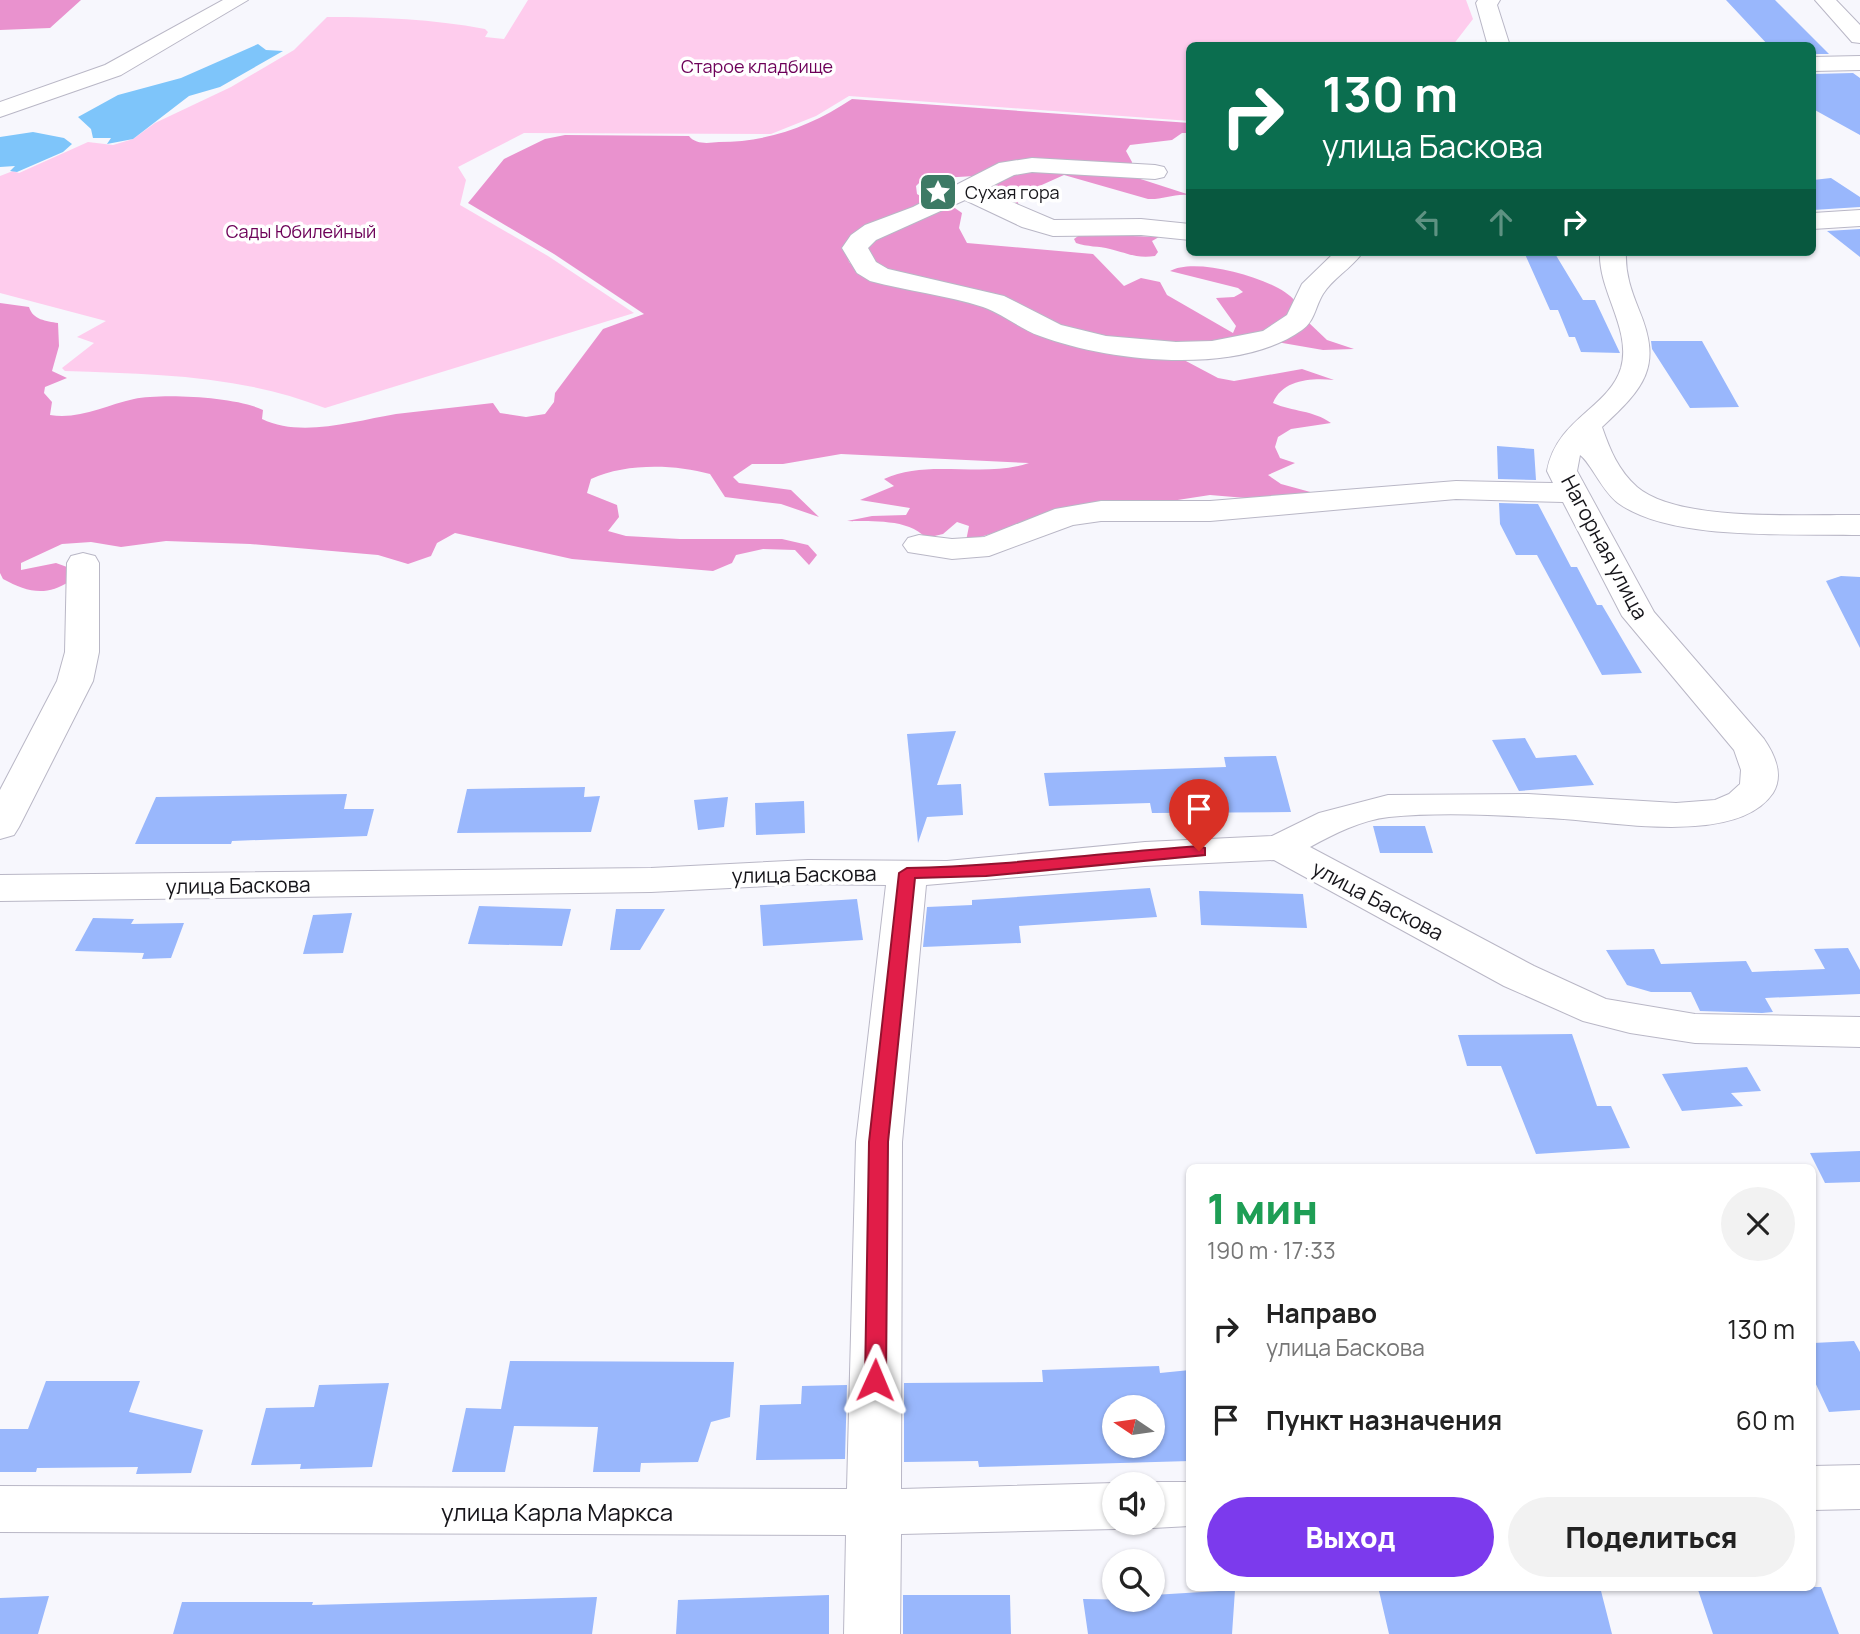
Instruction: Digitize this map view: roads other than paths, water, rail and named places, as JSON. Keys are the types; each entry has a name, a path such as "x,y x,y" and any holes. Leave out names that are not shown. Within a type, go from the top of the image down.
{"street":[{"path":"0,110 113,70 238,0"},
{"path":"1490,0 1486,2 1498,42"},
{"path":"1825,0 1860,37"},
{"path":"1816,64 1860,63"},
{"path":"1155,172 1032,165 1008,168 912,217 870,232 860,239 855,248 858,257 879,275 993,302 1048,330 1098,344 1176,350 1248,343 1267,338 1295,323 1311,291 1346,256"},
{"path":"965,190 1031,222 1053,228 1141,227 1186,232"},
{"path":"1816,221 1860,218"},
{"name":"Нагорная улица","path":"1281,848 1302,834 1335,821 1364,810 1388,806 1545,806 1694,816 1743,802 1758,788 1761,772 1751,747 1639,615 1562,471 1562,461 1569,442 1626,388 1636,366 1638,352 1616,285 1613,256"},
{"path":"1587,427 1592,447 1612,483 1642,505 1682,519 1860,524"},
{"path":"919,545 952,549 989,546 1066,516 1101,511 1210,511 1456,490 1578,503 1612,483"},
{"path":"0,827 75,681 82,652 83,563"},
{"name":"улица Баскова","path":"0,888 651,880 808,872 986,871 1145,854 1281,848 1519,976 1597,1011 1658,1024 1708,1030 1860,1032"},
{"path":"872,1634 879,1142 907,873"},
{"path":"1816,1488 1860,1486"},
{"path":"1165,1504 1186,1504"},
{"name":"улица Карла Маркса","path":"0,1509 874,1512 1102,1506"}],"water":[{"path":"258,44 266,50 283,51 220,87 189,96 133,139 107,144 111,138 93,138 91,129 78,117 118,95 181,78"},
{"path":"33,132 64,138 72,144 63,152 17,172 10,171 15,166 0,167 0,137"}],"place":[{"name":"Сухая гора","path":"938,192"}],"park label":[{"name":"Старое кладбище","path":"757,66"},
{"name":"Сады Юбилейный","path":"301,231"}]}
